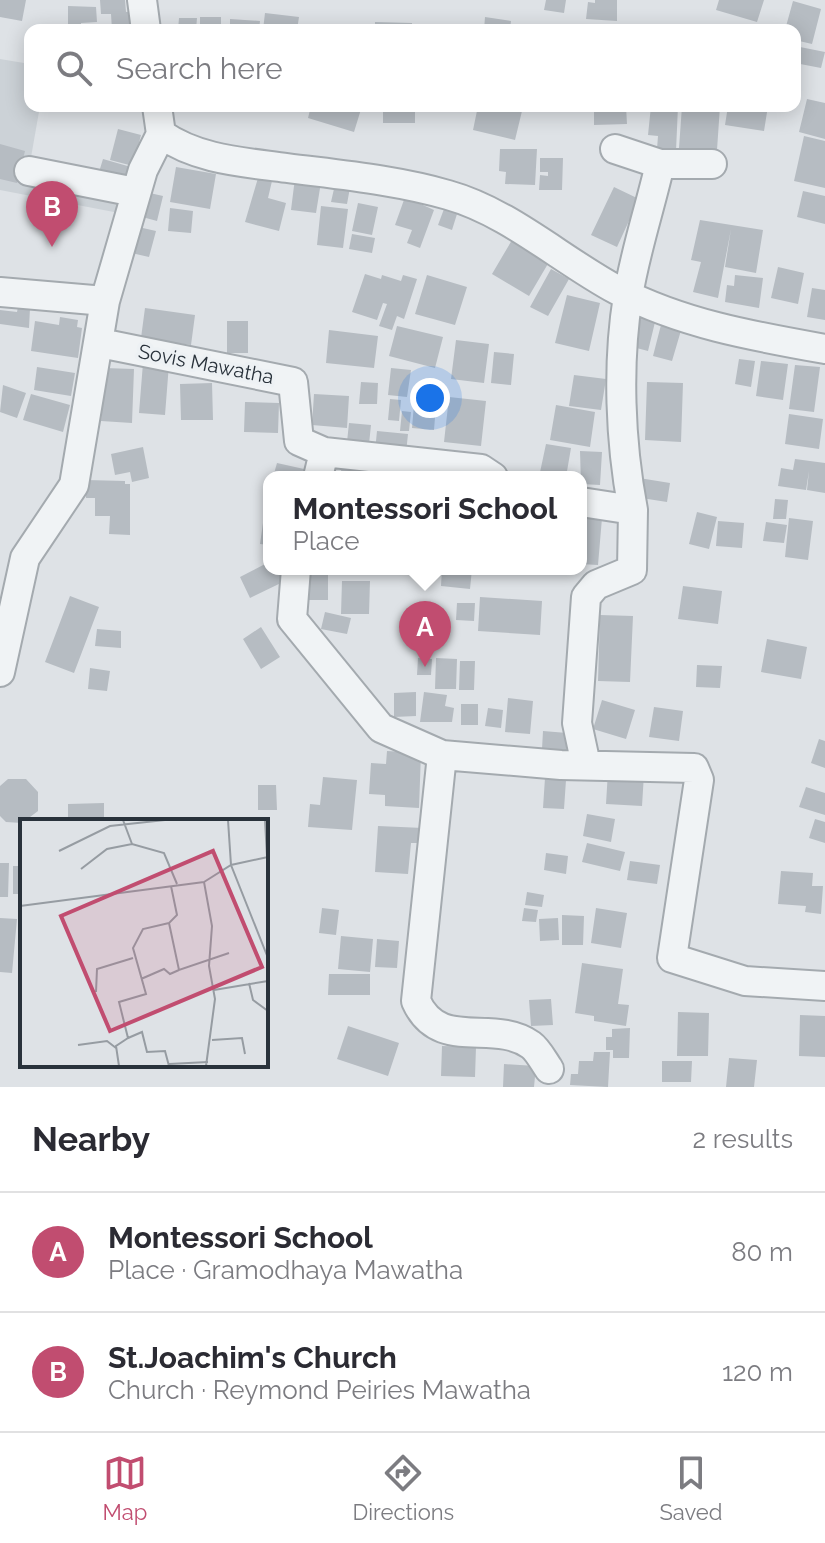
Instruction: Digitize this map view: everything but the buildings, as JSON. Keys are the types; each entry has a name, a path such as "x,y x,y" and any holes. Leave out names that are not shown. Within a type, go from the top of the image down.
{"street":[{"path":"142,0 145,24"},
{"path":"0,672 25,558 74,485 105,301 135,192 159,120"},
{"path":"159,120 177,145 219,159 372,179 451,196 476,205 628,295 687,321 825,349"},
{"path":"615,149 660,164 712,164"},
{"path":"586,765 577,723 586,597 596,585 632,570 633,510 625,470 623,381 628,295 660,164"},
{"path":"29,171 135,192"},
{"path":"0,292 105,301"},
{"name":"Sovis Mawatha","path":"100,343 293,382 299,441 321,464 484,471"},
{"path":"587,503 633,510"},
{"path":"296,575 292,619 381,728 442,755 586,765 694,768 699,780 672,958 745,981 825,986"},
{"path":"442,755 416,1001 424,1018 440,1028 517,1038 533,1046 549,1069"}],"shaded area":[{"path":"0,59 24,63 24,112 39,112 30,163 125,181 119,213 0,190"}],"place":[{"name":"St.Joachim's Church","path":"52,247"},
{"name":"Montessori School","path":"425,667"}]}
